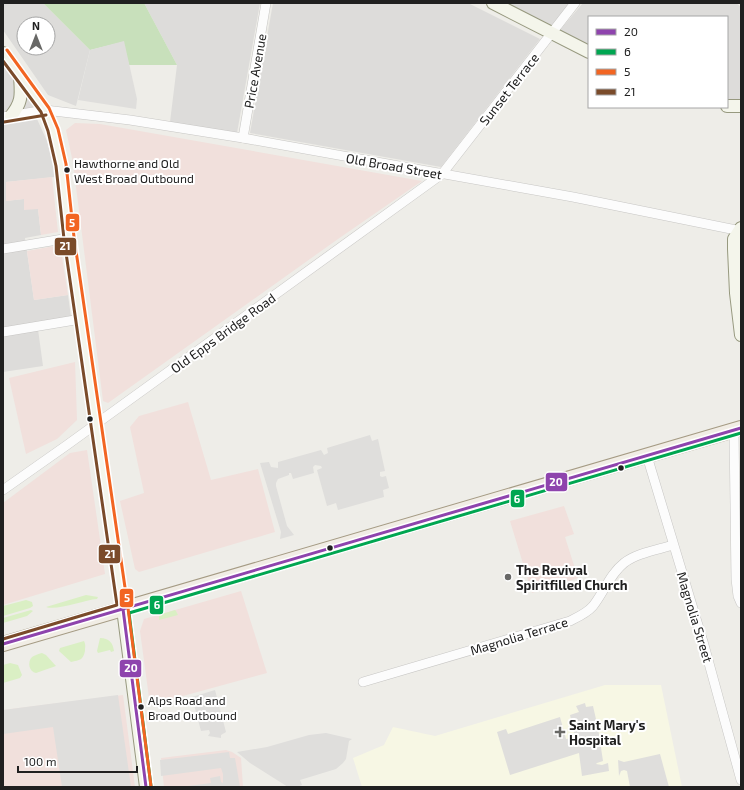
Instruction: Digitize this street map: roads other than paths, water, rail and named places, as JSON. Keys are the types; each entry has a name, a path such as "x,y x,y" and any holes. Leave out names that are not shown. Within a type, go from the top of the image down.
{"main road":[{"path":"492,3 588,51"},
{"path":"3,53 46,110 55,136 61,165 69,238 123,609 146,787"},
{"path":"7,116 17,108 21,97 20,76"},
{"path":"728,106 741,106"},
{"path":"740,230 734,239 734,249 736,293 741,335"},
{"path":"3,644 738,429"}],"street":[{"name":"Price Avenue","path":"243,138 266,3"},
{"name":"Sunset Terrace","path":"442,174 575,3"},
{"name":"Old Broad Street","path":"7,116 46,110 130,120 243,138 579,198 740,230"},
{"name":"Old Epps Bridge Road","path":"3,490 442,174"},
{"path":"3,249 69,238"},
{"path":"3,332 81,319"},
{"path":"738,429 736,579 738,596 741,603"},
{"name":"Magnolia Street","path":"647,456 704,645 741,780"},
{"name":"Magnolia Terrace","path":"363,682 580,617 593,606 612,576 623,564 636,556 673,545"}],"place":[{"name":"Hawthorne and Old West Broad Outbound","path":"67,170"},
{"name":"The Revival Spiritfilled Church","path":"508,577"},
{"name":"Alps Road and Broad Outbound","path":"141,707"},
{"name":"Saint Mary's Hospital","path":"560,732"}]}
